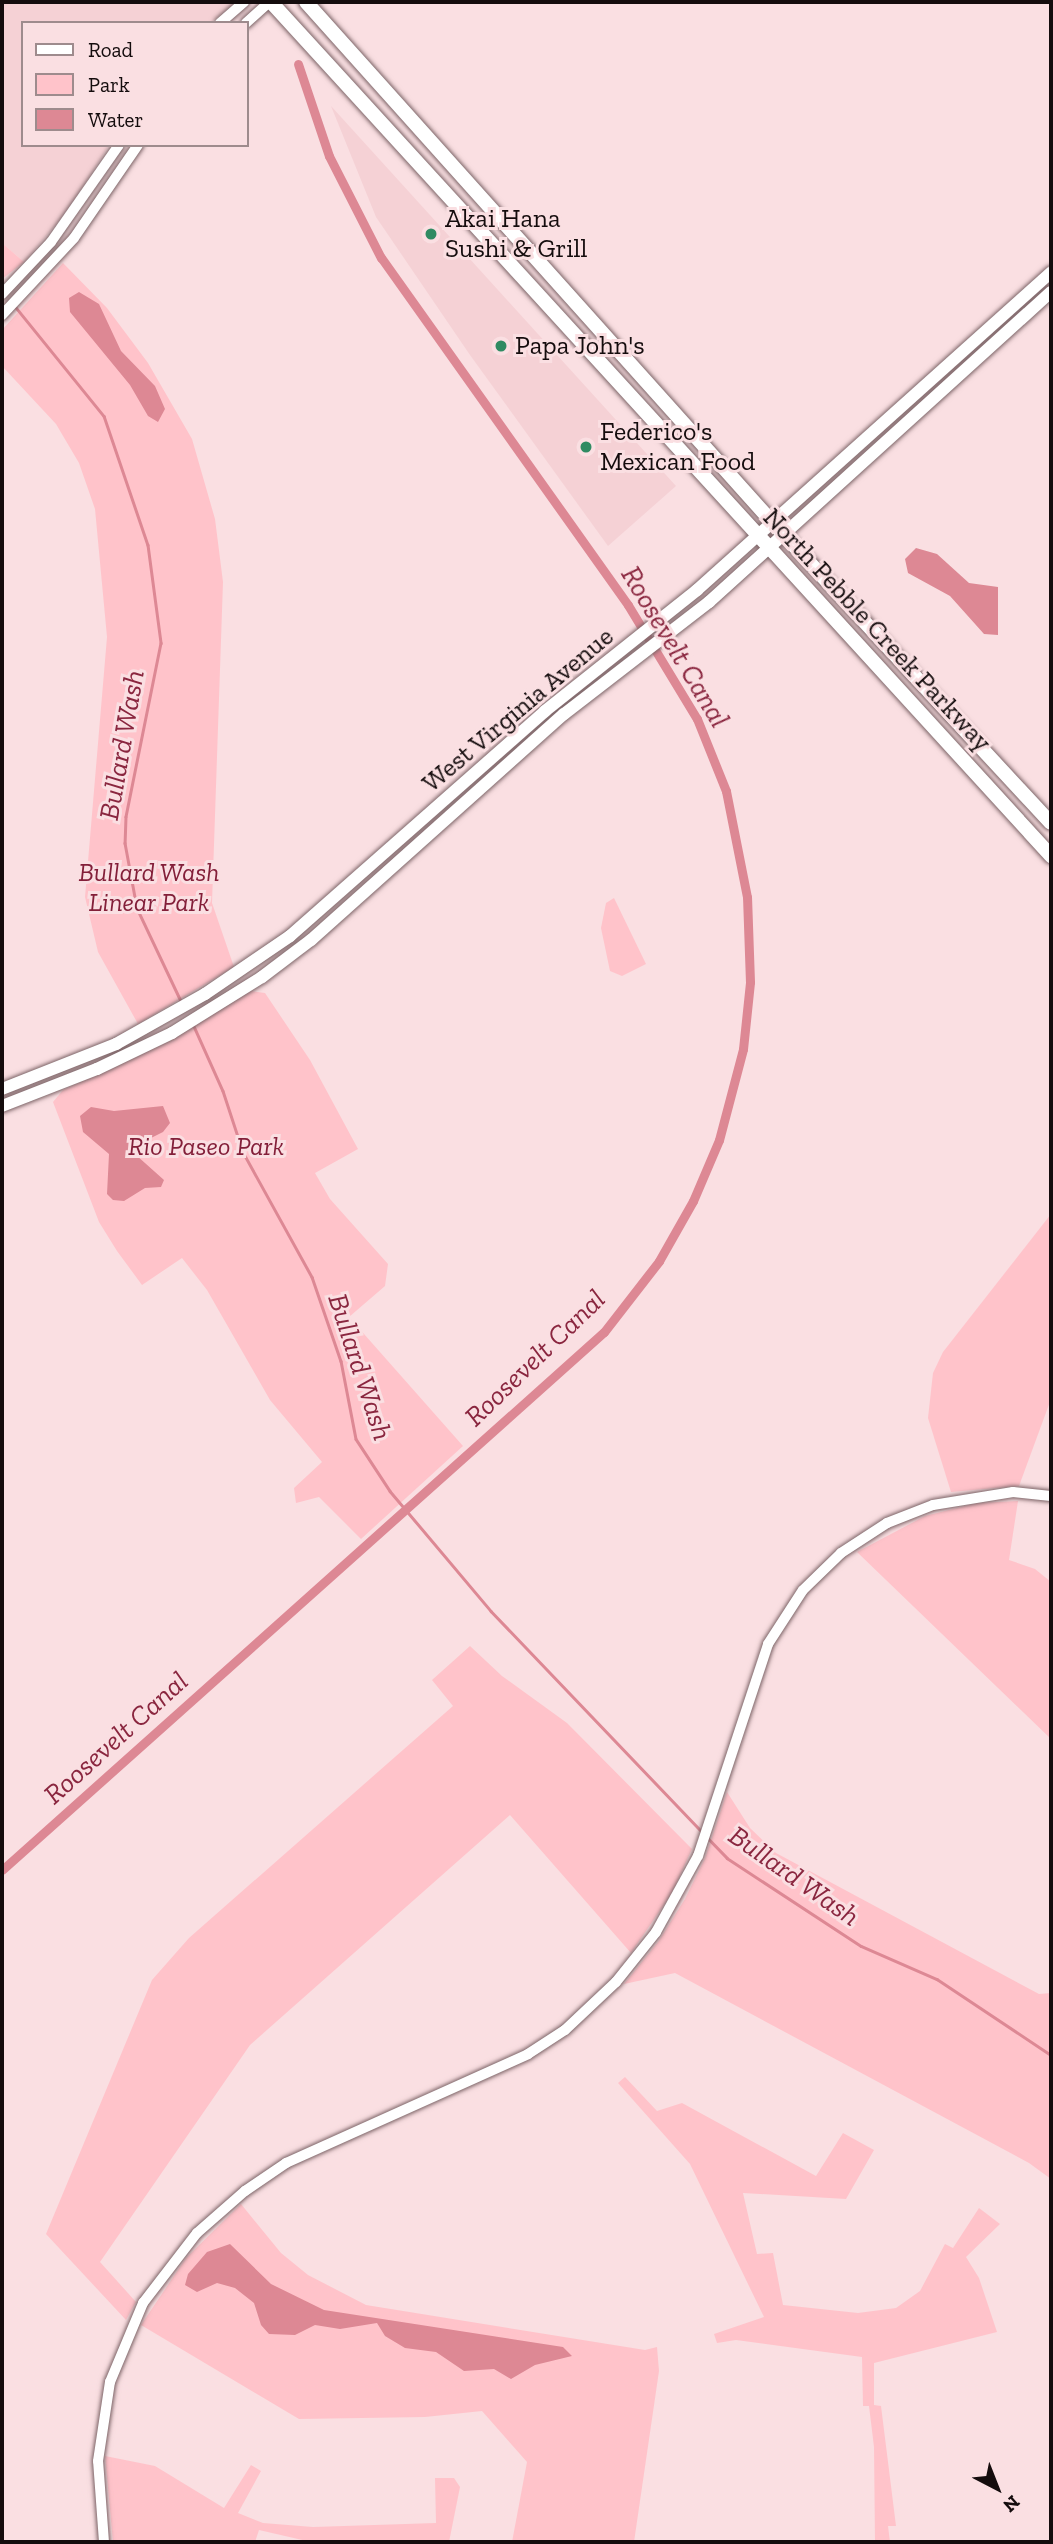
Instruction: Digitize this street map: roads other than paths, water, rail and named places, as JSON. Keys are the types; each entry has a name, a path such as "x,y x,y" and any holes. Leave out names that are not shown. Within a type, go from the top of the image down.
{"main road":[{"name":"North Pebble Creek Parkway","path":"270,2 1051,856"},
{"name":"North Pebble Creek Parkway","path":"306,2 772,522 1051,823"},
{"name":"West Virginia Avenue","path":"2,1089 116,1044 205,994 311,920 545,711 657,623 757,536 1051,272"},
{"name":"West Virginia Avenue","path":"2,1106 97,1069 172,1033 212,1009 322,931 541,734 667,637 768,549 1051,292"},
{"path":"936,731 952,716"}],"street":[{"path":"222,21 244,2"},
{"path":"248,21 270,2"},
{"path":"2,294 57,235 118,147"},
{"path":"2,315 74,238 137,147"},
{"path":"104,2542 98,2473 106,2400 131,2328 172,2263 229,2204 276,2170 508,2066 565,2029 599,2000 649,1944 688,1878 742,1716 778,1626 803,1590 854,1542 887,1523 946,1502 1013,1492 1051,1496"}],"water":[{"path":"79,292 99,304 121,351 155,386 165,409 158,422 148,416 130,385 70,312 69,298"},
{"path":"916,548 937,554 969,583 998,587 998,635 984,634 950,596 908,573 905,559"},
{"path":"163,1106 170,1123 163,1132 141,1143 136,1155 164,1180 161,1187 145,1188 124,1201 113,1200 107,1194 109,1154 83,1132 80,1116 91,1107 114,1111"},
{"path":"230,2244 271,2284 324,2310 563,2347 572,2356 535,2365 511,2379 494,2369 464,2371 436,2352 405,2348 385,2336 377,2323 340,2329 315,2325 295,2335 269,2334 261,2325 254,2303 235,2288 217,2283 197,2292 185,2285 188,2274 207,2252"}],"waterway":[{"name":"Roosevelt Canal","path":"2,1870 604,1332 659,1261 693,1201 719,1140 743,1049 750,982 747,897 726,791 697,719 628,605 381,258 329,156 298,64"},
{"name":"Bullard Wash","path":"14,305 104,416 148,545 161,643 126,817 125,843 137,908 182,1003"},
{"name":"Bullard Wash","path":"193,1024 223,1091 243,1152 312,1277 341,1361 356,1439 390,1491 491,1611 702,1832"},
{"name":"Bullard Wash","path":"707,1837 727,1858 861,1946 937,1979 1051,2055"}],"place":[{"name":"Akai Hana Sushi & Grill","path":"431,234"},
{"name":"Papa John's","path":"501,346"},
{"name":"Federico's Mexican Food","path":"586,447"}],"park label":[{"name":"Bullard Wash Linear Park","path":"149,888"},
{"name":"Rio Paseo Park","path":"206,1147"}]}
